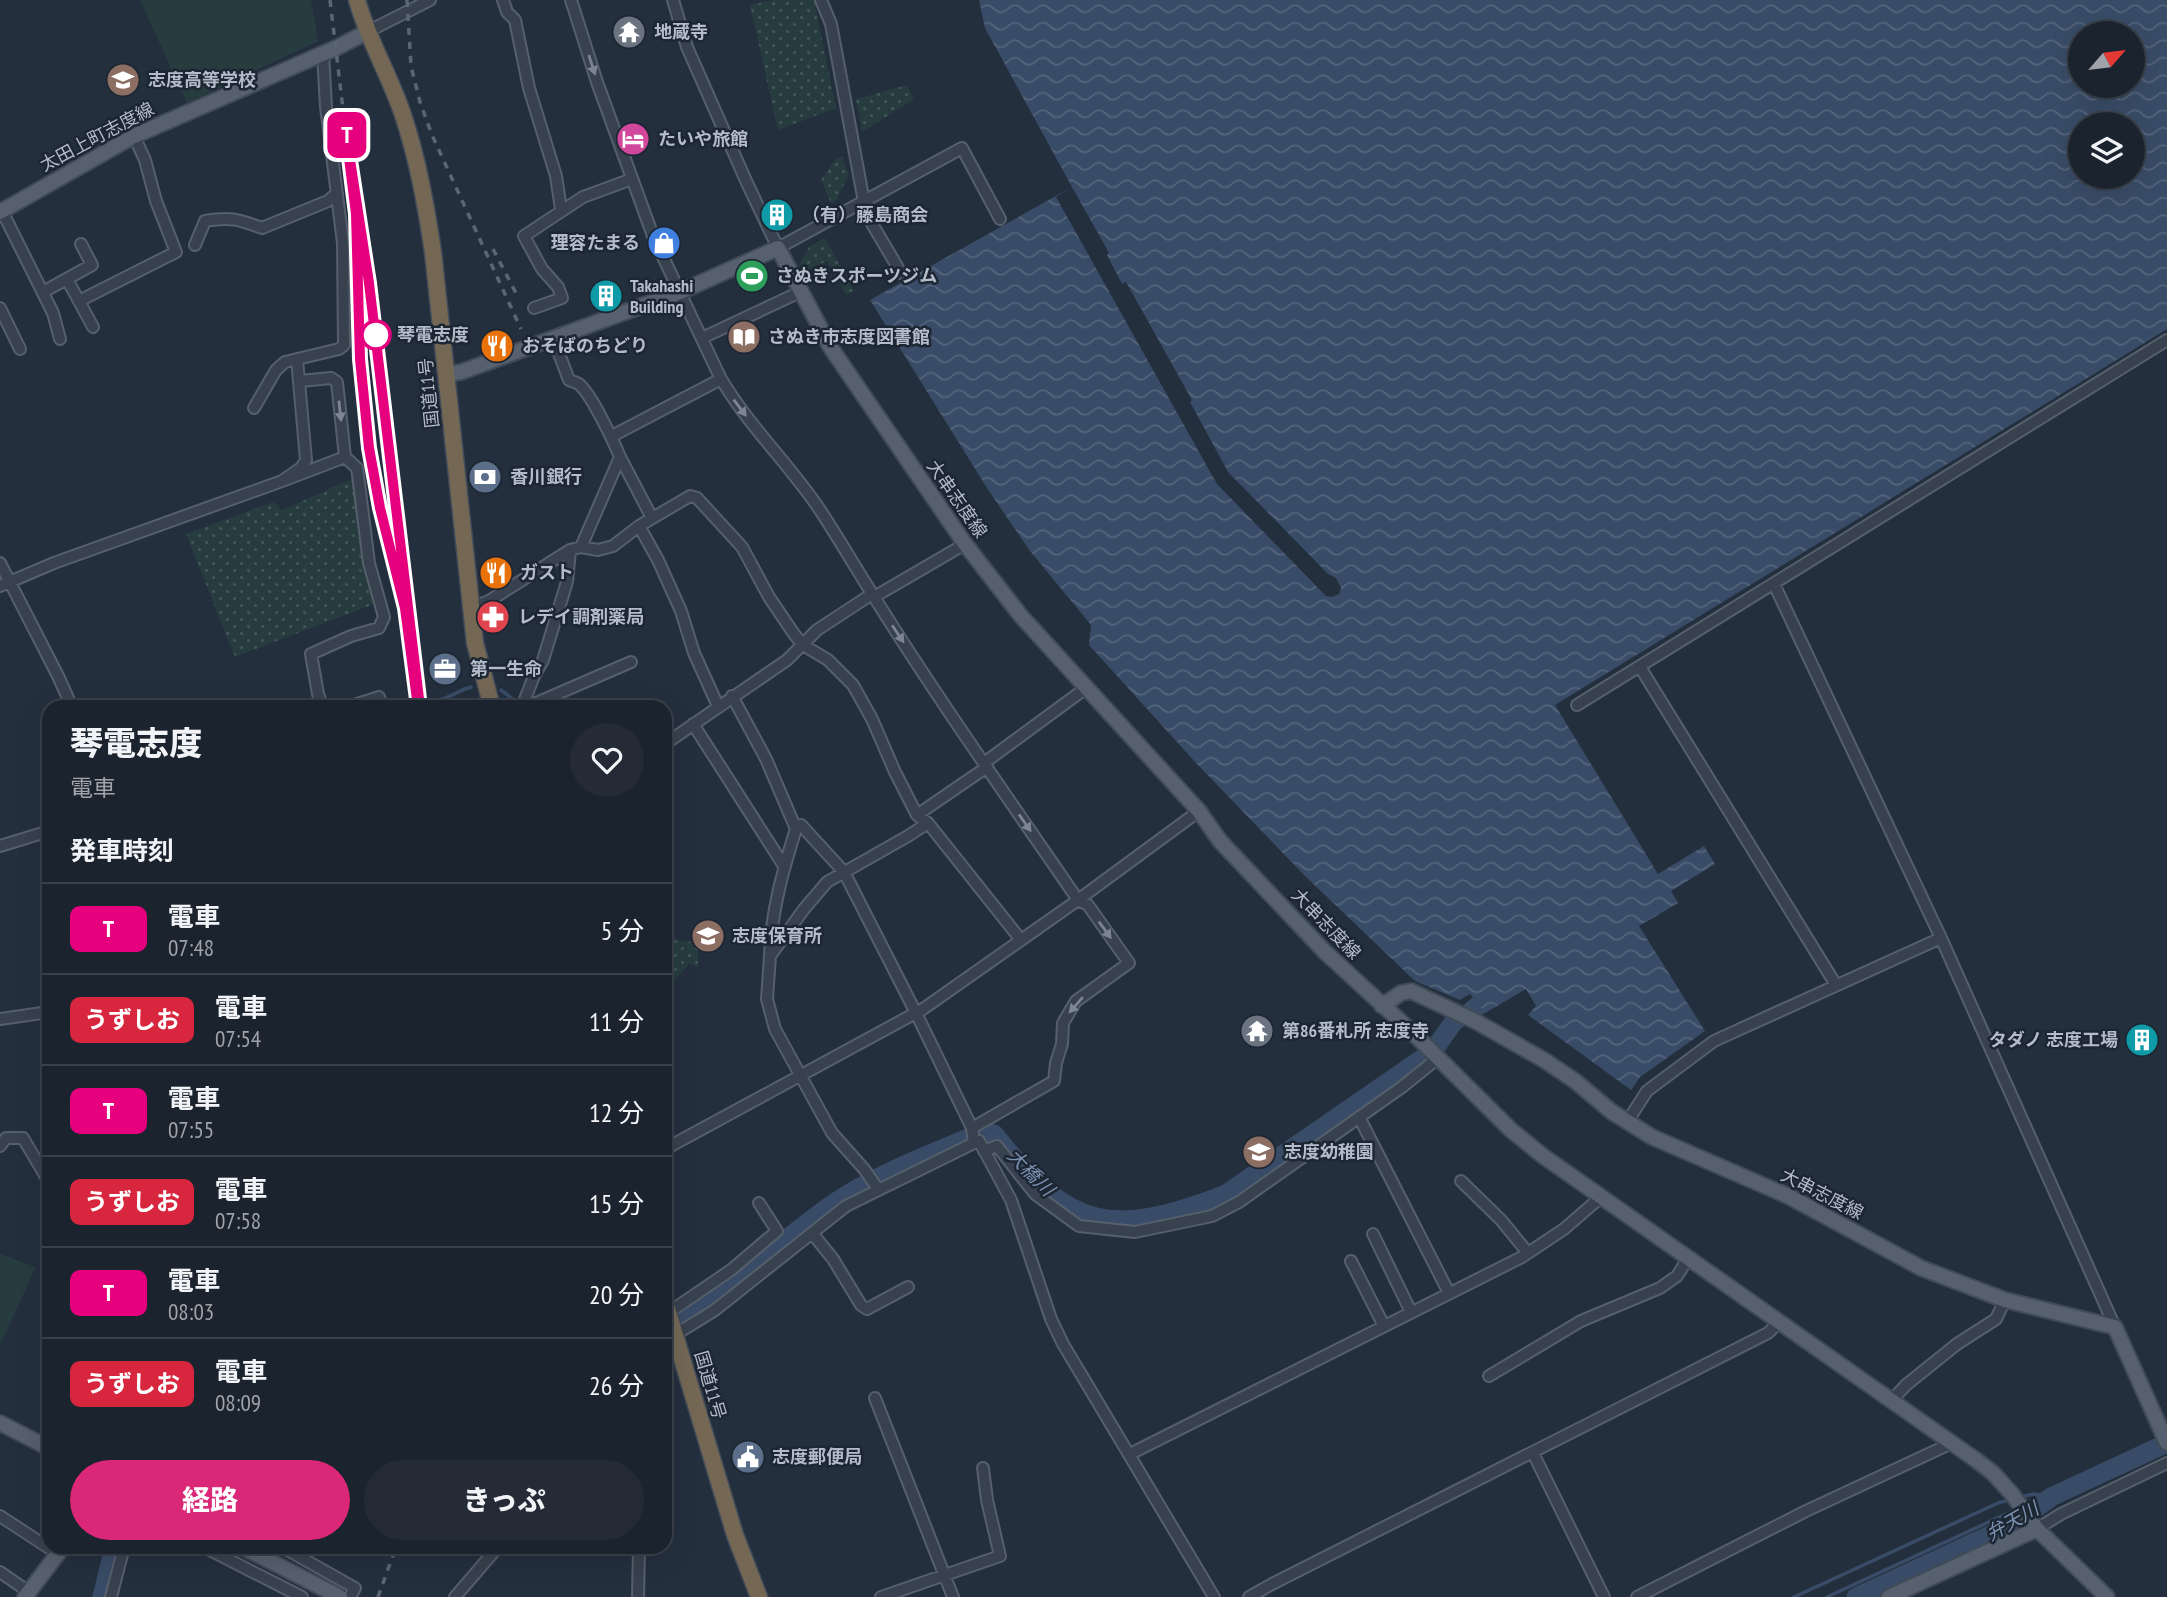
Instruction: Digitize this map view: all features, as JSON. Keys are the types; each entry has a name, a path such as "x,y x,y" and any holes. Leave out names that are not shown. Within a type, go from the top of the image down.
{"highway":[{"name":"国道11号","path":"358,0 368,32 395,92 415,157 433,252 475,643 490,700"},
{"name":"国道11号","path":"672,1329 735,1535 759,1597"}],"main road":[{"name":"太田上町志度線","path":"1,212 134,136 368,32"},
{"name":"大串志度線","path":"778,248 831,348 965,544 1021,616 1199,811 1220,841 1325,952 1511,1130 1543,1156 1993,1474 2012,1494 2037,1529 2102,1596"},
{"path":"446,374 461,372 680,292 778,248"},
{"name":"大串志度線","path":"1382,1006 1401,993 1411,991 1475,1021 1544,1060 1652,1137 1788,1196 1921,1268 2005,1300 2115,1328"},
{"path":"2115,1328 2167,1443"},
{"path":"0,1423 42,1444"},
{"path":"1889,1597 2037,1529"},
{"path":"27,1595 58,1554"},
{"path":"256,1554 340,1597"}],"street":[{"path":"368,32 430,0"},
{"path":"503,0 507,12 515,20 529,88 556,176 561,209"},
{"path":"571,0 653,236 721,379 734,401 820,510 985,765 1078,900 1088,905 1129,963 1076,1001 1063,1023 1062,1044 1054,1081 972,1129"},
{"path":"673,0 687,47 778,248 962,148 1000,219"},
{"path":"821,0 831,24 864,202 871,222 901,273"},
{"path":"254,408 276,370 285,362 339,349 344,345 343,243 326,107 323,53"},
{"path":"79,301 176,252 156,201 145,160 134,136"},
{"path":"534,308 562,298 558,287 542,269 524,236 561,209 583,197 632,179"},
{"path":"195,245 205,221 237,218 262,228 328,201 337,193"},
{"path":"1,212 53,313 61,339"},
{"path":"43,292 92,265 81,244"},
{"path":"67,279 93,327"},
{"path":"702,338 800,292"},
{"path":"0,308 20,349"},
{"path":"554,338 569,380 579,384 612,436 652,518"},
{"path":"1577,705 2167,340"},
{"path":"282,481 301,468 306,460 297,359"},
{"path":"300,381 331,378 337,382 345,457 357,468 369,564 384,617 379,628 351,636 312,654 320,700"},
{"path":"612,436 721,379"},
{"path":"4,584 54,563 345,457"},
{"path":"526,700 534,676 543,660 576,549 620,457"},
{"path":"471,608 489,601 576,549 598,550 613,546 639,526 690,496 697,498 742,547 769,597 803,645 828,660 853,685 872,719 916,815 928,822 1021,940"},
{"path":"639,526 681,611 694,653 718,706"},
{"path":"672,739 787,660 817,630 873,595 965,544"},
{"path":"0,563 4,584 58,676 69,700"},
{"path":"1774,583 1941,938 2115,1328"},
{"path":"541,700 631,662"},
{"path":"1640,667 1836,985"},
{"path":"916,815 1086,688"},
{"path":"732,696 766,759 796,829"},
{"path":"693,724 785,866"},
{"path":"672,1145 916,1013 1078,900 1199,811"},
{"path":"770,956 827,882 928,822"},
{"path":"878,1189 832,1133 775,1030 767,999 774,912 796,829 801,825 844,872 972,1129 974,1143"},
{"path":"0,846 42,833"},
{"path":"1628,1122 1647,1091 1714,1041 1941,938"},
{"path":"0,1019 42,1013"},
{"path":"984,1151 997,1146 1035,1194 1079,1226 1135,1232 1212,1216 1239,1202 1402,1087 1433,1054"},
{"path":"1359,1117 1449,1293"},
{"path":"0,1146 6,1138 23,1138 42,1170"},
{"path":"672,1326 715,1310 846,1206 979,1141 1011,1200 1051,1320 1076,1367 1214,1597"},
{"path":"1461,1181 1501,1220 1528,1253"},
{"path":"1130,1454 1528,1253 1564,1229 1601,1197"},
{"path":"672,1325 777,1231 759,1203"},
{"path":"812,1233 833,1259 861,1305 867,1309 908,1287"},
{"path":"1373,1234 1411,1312"},
{"path":"1489,1376 1581,1321 1660,1288 1677,1276 1689,1257"},
{"path":"1351,1261 1384,1326"},
{"path":"1892,1401 1906,1385 1957,1344 1996,1319 2005,1300"},
{"path":"1249,1597 1768,1333 1780,1321"},
{"path":"875,1398 953,1597"},
{"path":"1637,1597 1807,1511 1952,1443"},
{"path":"1532,1453 1604,1597"},
{"path":"2037,1529 2061,1514 2167,1464"},
{"path":"881,1597 1000,1556 987,1500 983,1468"},
{"path":"0,1516 42,1539"},
{"path":"111,1597 122,1554"},
{"path":"218,1554 299,1595 313,1565"},
{"path":"294,1554 355,1588 350,1597"},
{"path":"455,1597 492,1554"},
{"path":"638,1597 639,1554"},
{"path":"0,1572 27,1595"}],"green space":[{"path":"140,0 311,0 318,41 187,103"},
{"path":"773,0 814,0 836,108 778,130 750,5"},
{"path":"907,85 914,99 862,132 856,99"},
{"path":"842,156 849,174 836,201 831,203 821,180 835,160"},
{"path":"825,238 854,291 846,295 827,261 799,275 796,270 810,246"},
{"path":"354,478 364,563 374,604 235,657 186,534 273,502 282,510"},
{"path":"672,932 677,940 698,943 698,967 689,964 672,981"},
{"path":"0,1254 36,1267 0,1345"}],"water":[{"path":"979,0 2167,0 2167,329 1555,705 1658,874 1704,846 1715,864 1671,891 1678,903 1639,926 1705,1031 1640,1077 1631,1090 1528,1015 1536,1006 1526,989 1480,1016 1462,1007 1473,997 1470,994 1460,1000 1415,981 1304,875 1197,764 1089,645 1091,625 1030,551 987,488 870,300 1072,187 985,28"}],"pier":[{"path":"1072,187 1109,253 1107,255 1122,284 1126,282 1192,400 1190,402 1228,472 1328,574 1336,578 1341,588 1339,594 1326,596 1217,484 1056,197"}],"waterway":[{"path":"438,700 471,687"},
{"path":"501,690 514,700"},
{"name":"大橋川","path":"672,1323 730,1284 813,1218 851,1192 985,1131 994,1134 1021,1166 1047,1190 1071,1207 1096,1217 1122,1220 1152,1217 1226,1194 1433,1051 1455,1020 1473,1012"},
{"name":"弁天川","path":"1856,1597 2016,1523 2051,1497 2167,1443"},
{"path":"2020,1497 2034,1494 2051,1497"},
{"path":"2027,1506 2049,1497"},
{"path":"1794,1597 2012,1499"},
{"path":"1827,1597 2019,1508"},
{"name":"大橋川","path":"102,1597 112,1554"}],"railway":[{"path":"330,0 379,412 418,700"},
{"path":"407,0 411,66 420,102 432,135 521,329"},
{"path":"493,249 518,297"},
{"path":"359,315 367,425 387,533"},
{"path":"378,1597 393,1554"}],"train":[{"name":"T","path":"417,700 405,608 380,508 369,448 360,359 356,214 346,134 369,283 419,700"}],"place":[{"name":"地蔵寺","path":"629,32"},
{"name":"志度高等学校","path":"123,80"},
{"name":"たいや旅館","path":"633,139"},
{"name":"（有）藤島商会","path":"777,215"},
{"name":"理容たまる","path":"664,243"},
{"name":"さぬきスポーツジム","path":"752,276"},
{"name":"Takahashi Building","path":"606,296"},
{"name":"琴電志度","path":"376,335"},
{"name":"さぬき市志度図書館","path":"744,337"},
{"name":"おそばのちどり","path":"497,346"},
{"name":"香川銀行","path":"485,477"},
{"name":"ガスト","path":"496,573"},
{"name":"レデイ調剤薬局","path":"493,617"},
{"name":"第一生命","path":"445,669"},
{"name":"志度保育所","path":"708,936"},
{"name":"第86番札所 志度寺","path":"1257,1031"},
{"name":"タダノ 志度工場","path":"2142,1040"},
{"name":"志度幼稚園","path":"1259,1152"},
{"name":"志度郵便局","path":"748,1457"}]}
